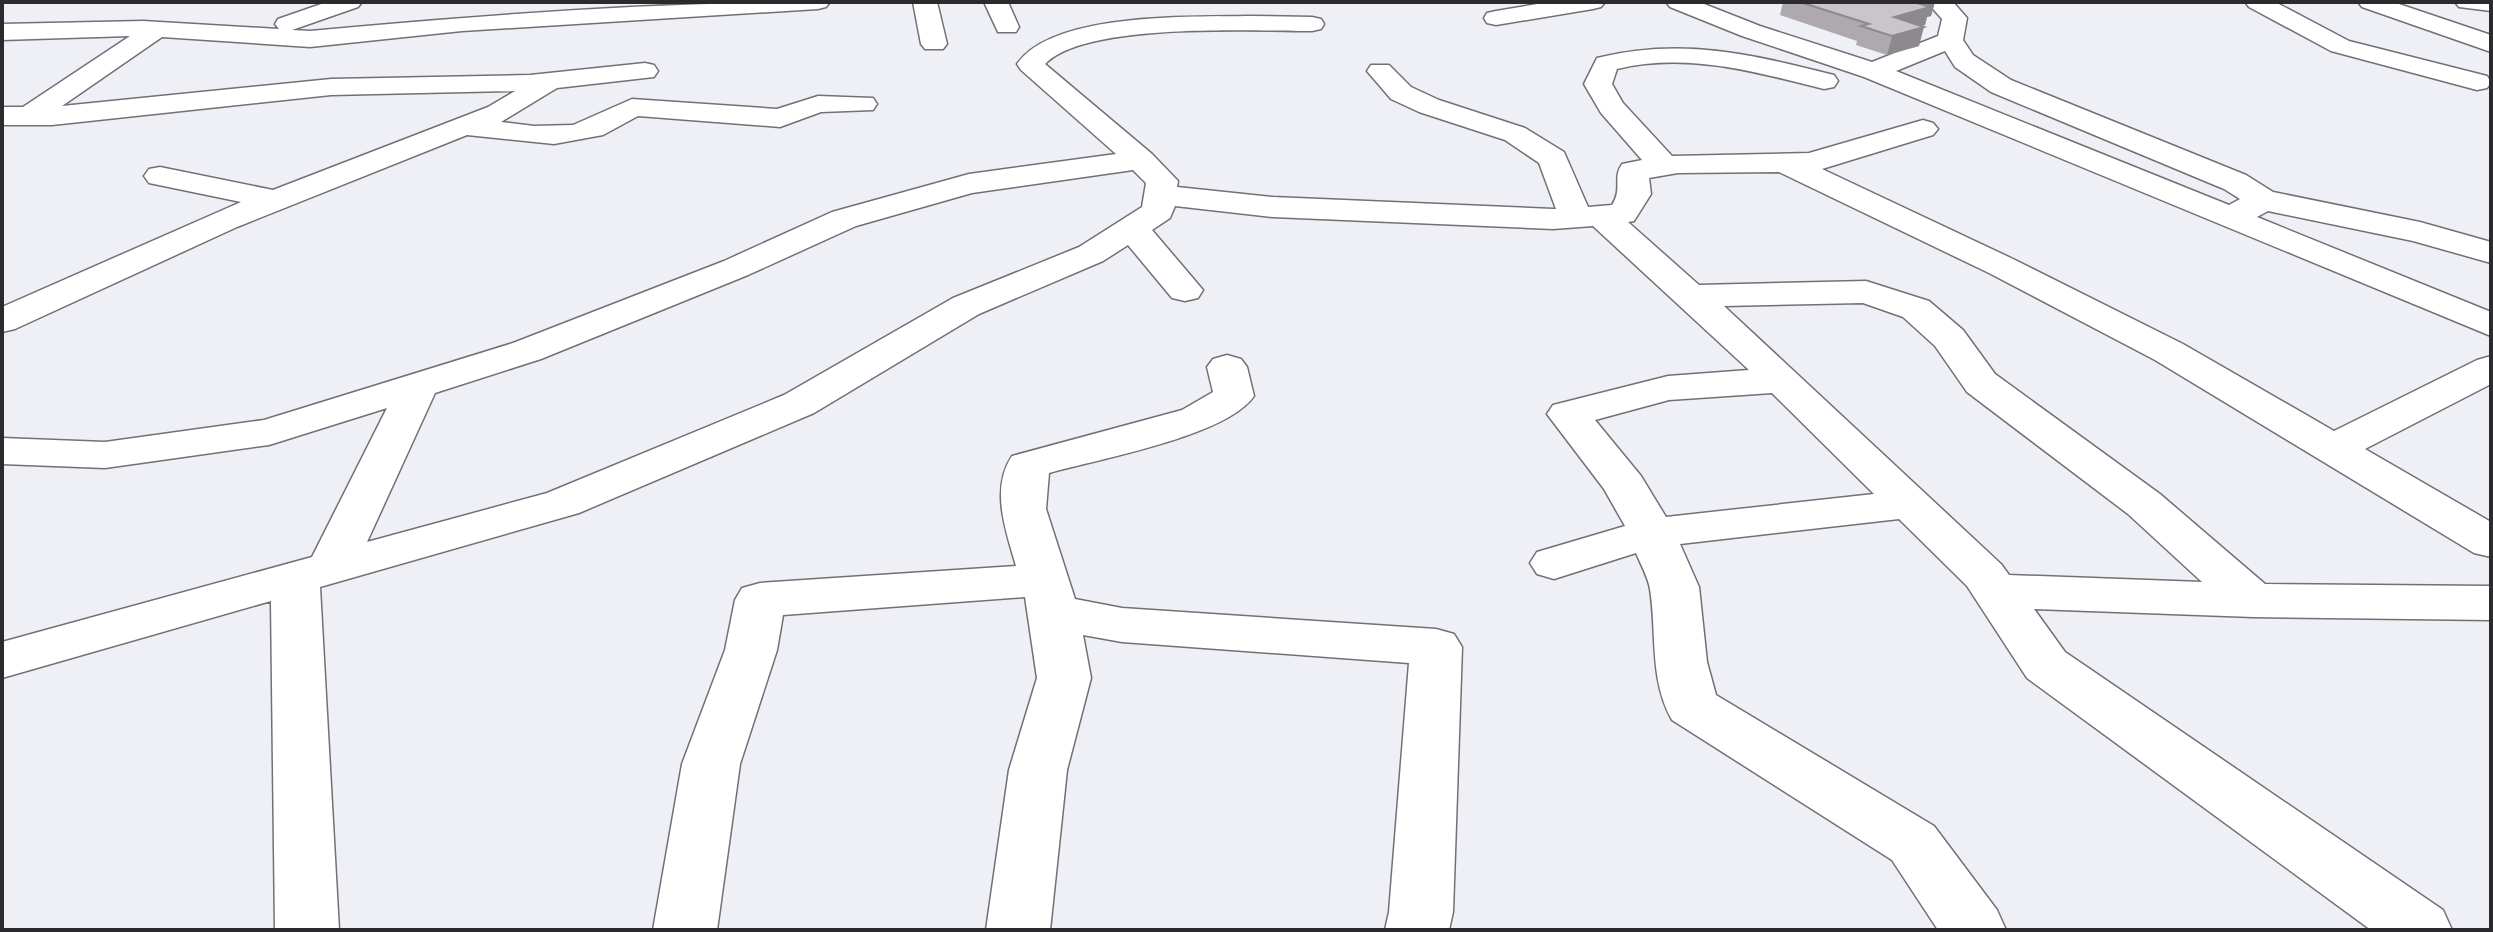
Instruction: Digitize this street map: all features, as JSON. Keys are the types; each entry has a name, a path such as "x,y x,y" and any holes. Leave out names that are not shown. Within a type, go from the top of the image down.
{"street":[{"path":"251,36 350,2"},
{"path":"2,32 121,28 310,39 609,12 818,2"},
{"path":"925,2 934,44"},
{"path":"996,2 1007,27"},
{"path":"1496,18 1593,2"},
{"path":"1678,2 1751,31 1873,71 2491,325"},
{"path":"1939,2 1955,18 1950,40 1964,61 2001,86 2235,182 2263,200 2420,232 2491,253"},
{"path":"2241,2 2275,2"},
{"path":"2257,2 2340,46 2477,82"},
{"path":"2370,2 2491,44"},
{"path":"2467,2 2491,4"},
{"path":"121,28 185,8"},
{"path":"584,40 609,12"},
{"path":"2,660 563,503 799,404 966,306 1091,254 1158,211 1150,178 1030,64 1034,57 1055,45 1099,31 1182,25 1312,24"},
{"path":"16,116 157,29"},
{"path":"1873,71 1950,40"},
{"path":"1664,166 1611,107 1598,84 1606,64 1629,57 1677,54 1725,59 1836,84 1914,89"},
{"path":"16,116 52,116 331,87 645,71"},
{"path":"1380,71 1401,93 1429,106 1515,134 1553,158 1588,216 1690,296 1984,575 2046,665 2420,930"},
{"path":"2,321 142,256 498,113 549,74"},
{"path":"465,127 573,137 611,124 632,107 780,118 818,104 863,104"},
{"path":"2,451 105,455 269,432 527,351 736,268 844,219 969,184 1150,178 1273,207 1588,216 1622,214 1635,194 1633,171 1664,166 1811,162 1923,129"},
{"path":"1785,163 2001,266 2169,352 2491,542"},
{"path":"1325,174 1350,210"},
{"path":"160,176 276,200"},
{"path":"2232,217 2263,200"},
{"path":"1133,229 1185,290"},
{"path":"1690,296 1866,292 1916,309 1949,338 1981,383 2144,504 2253,600"},
{"path":"1018,930 1038,770 1064,678 1049,596 1023,509 1028,465 1197,419 1234,396 1227,367"},
{"path":"2333,448 2491,368"},
{"path":"1781,380 1668,388 1568,414 1625,486 1652,533 1674,587 1681,662 1691,706 1913,843 1974,930"},
{"path":"307,930 314,572 418,386"},
{"path":"1554,563 1652,533 1910,504"},
{"path":"1993,591 2253,600 2491,603"},
{"path":"685,930 711,764 751,650 760,600 1049,596 1122,625 1436,647 1421,912 1417,930"}],"building":[{"path":"1800,2 1920,2 1917,3 1930,7 1894,17 1924,27 1892,36 1861,26 1869,24"}]}
